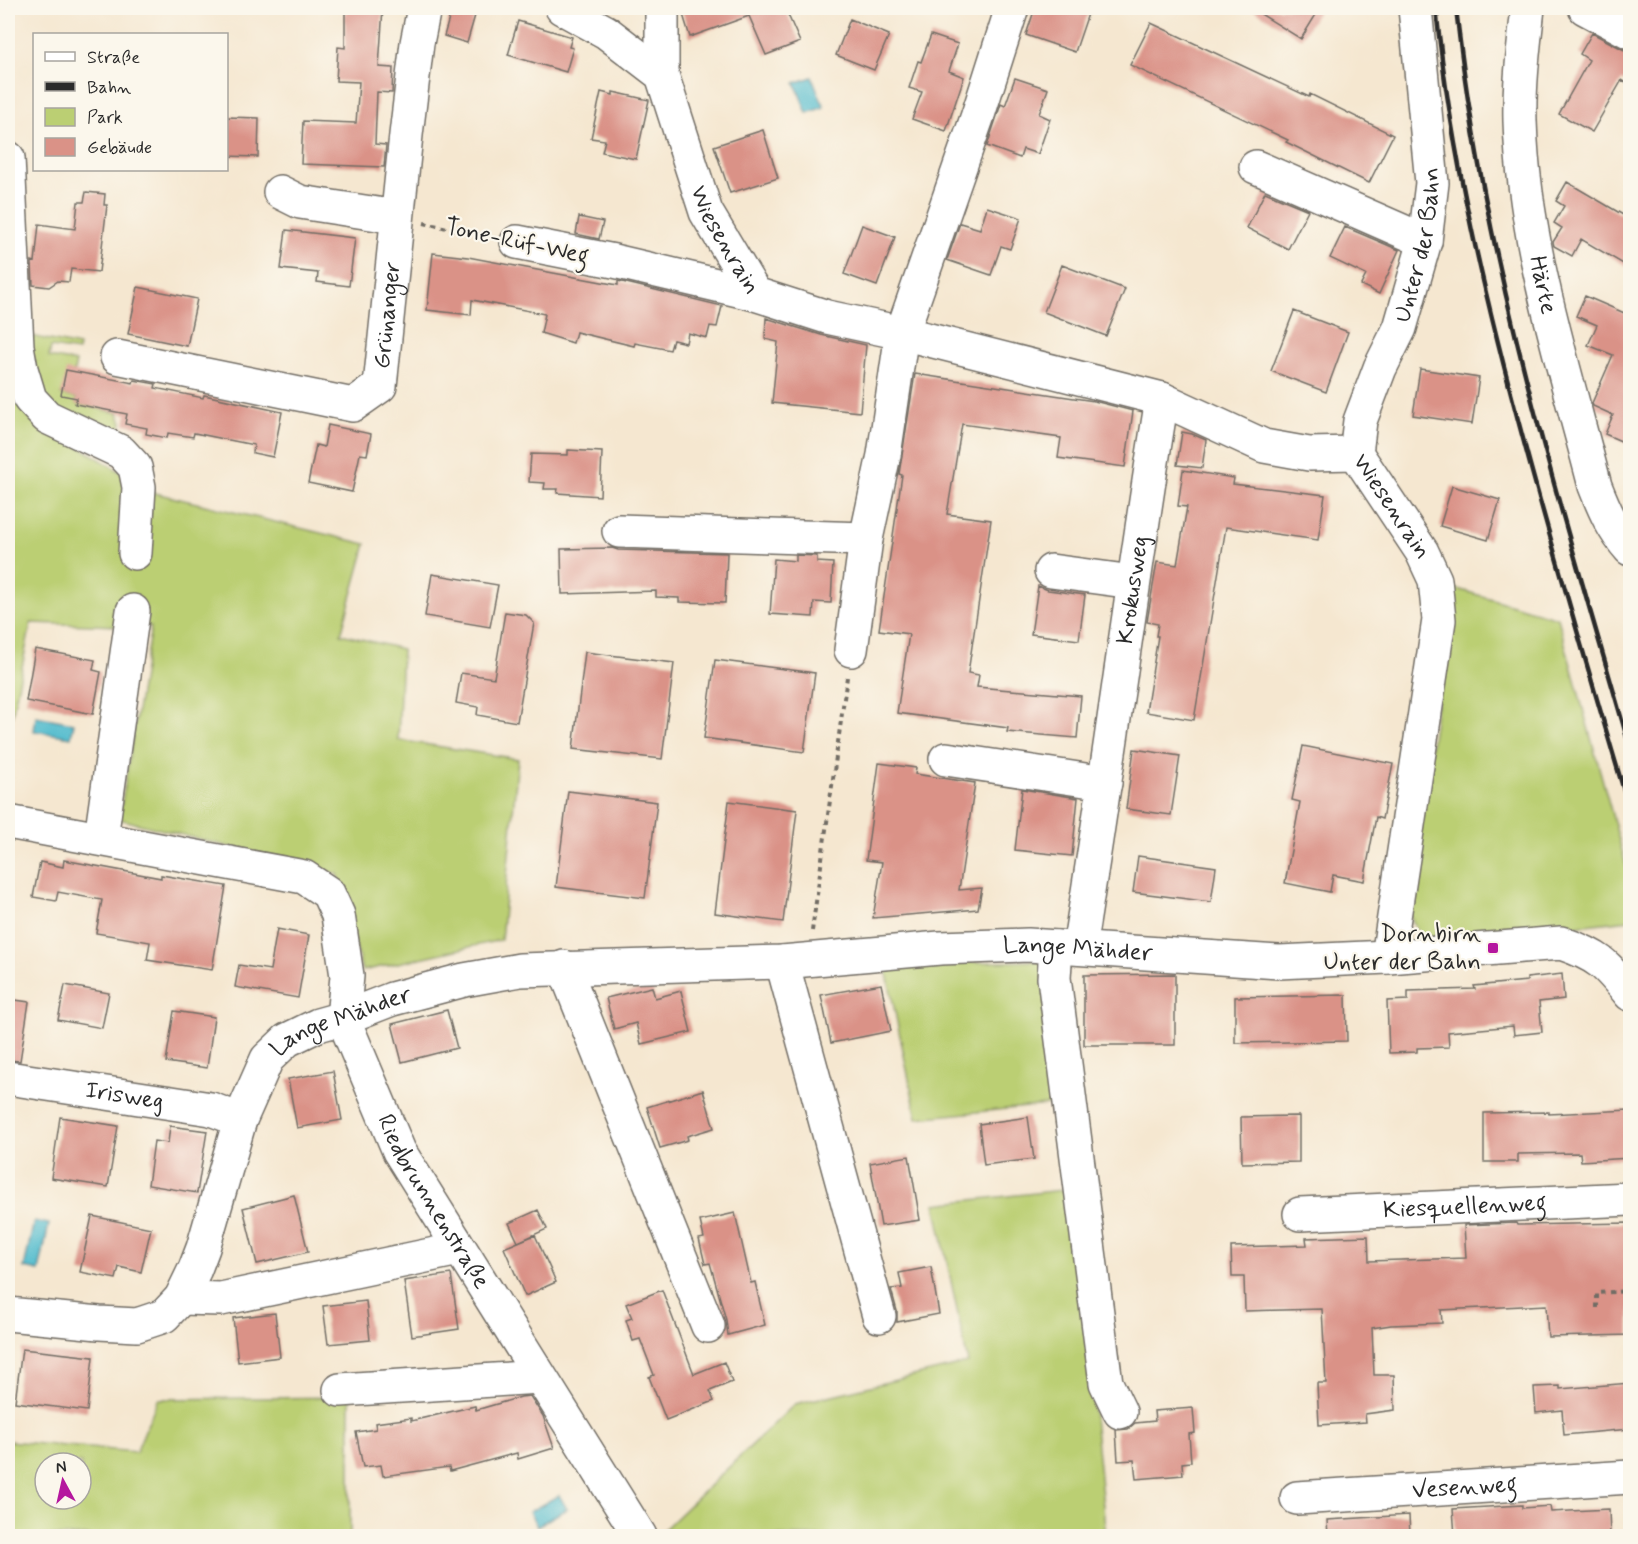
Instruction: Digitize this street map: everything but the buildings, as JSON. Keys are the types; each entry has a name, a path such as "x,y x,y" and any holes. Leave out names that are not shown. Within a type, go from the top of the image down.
{"street":[{"name":"Grünanger","path":"117,357 353,405 380,386 417,44 424,8"},
{"path":"562,8 606,32 662,75"},
{"name":"Wiesenrain","path":"662,8 662,75 706,212 755,294 827,317 902,333 1162,399 1264,446 1309,454 1356,453 1422,552 1435,580 1439,620 1388,957"},
{"path":"851,650 867,539 884,455 902,333 978,115 1012,8"},
{"name":"Unter der Bahn","path":"1356,453 1360,421 1380,368 1400,328 1425,241 1432,183 1416,17 1388,8"},
{"name":"Härte","path":"1528,8 1520,91 1520,121 1530,215 1544,297 1595,486 1607,516 1630,549"},
{"path":"1585,8 1630,32"},
{"path":"8,158 17,345 30,399 47,417 121,452 135,467 139,487 135,553"},
{"path":"1256,167 1425,241"},
{"path":"280,192 300,202 397,217"},
{"name":"Tone-Rüf-Weg","path":"517,242 614,261 755,294"},
{"name":"Krokusweg","path":"1120,1412 1106,1383 1054,978 1068,948 1105,783 1133,582 1162,399"},
{"path":"620,531 867,539"},
{"path":"1051,571 1133,582"},
{"path":"102,838 133,610"},
{"path":"946,759 1105,783"},
{"path":"8,822 304,876 328,893 338,915 347,976 343,1018"},
{"name":"Lange Mähder","path":"8,1314 137,1325 164,1316 181,1298 203,1248 240,1120 267,1059 287,1040 318,1025 392,999 464,980 520,970 564,967 795,961 940,948 1028,945 1279,962 1388,957 1561,943 1587,951 1609,967 1630,994"},
{"path":"795,961 879,1316"},
{"path":"564,967 708,1326"},
{"name":"Riedbrunnenstraße","path":"343,1018 399,1151 640,1536"},
{"name":"Irisweg","path":"8,1078 211,1109 240,1120"},
{"name":"Kiesquellenweg","path":"1300,1214 1630,1199"},
{"path":"181,1298 221,1299 459,1249"},
{"path":"340,1390 539,1377"},
{"name":"Vesenweg","path":"1298,1498 1630,1477"}],"path":[{"name":"Tone-Rüf-Weg","path":"397,217 517,242"},
{"path":"795,961 851,650"},
{"path":"1597,1308 1597,1293 1630,1291"}],"green space":[{"path":"26,335 79,346 78,351 51,347 49,357 76,362 74,372 61,395 77,398 76,404 118,413 122,422 119,440 47,404"},
{"path":"8,395 42,424 155,493 366,544 341,634 402,649 398,740 518,759 501,940 362,971 338,874 119,819 151,627 31,623 8,736"},
{"path":"1454,588 1558,618 1630,880 1630,920 1449,940 1419,934 1407,909"},
{"path":"1043,961 1058,1104 917,1118 885,964"},
{"path":"1071,1189 1106,1536 657,1536 795,1404 968,1363 935,1204"},
{"path":"350,1397 350,1536 8,1536 8,1441 136,1452 158,1399"}],"water":[{"path":"812,77 824,107 807,113 795,83"},
{"path":"36,716 74,723 71,737 34,731"},
{"path":"34,1221 49,1224 39,1271 24,1268"},
{"path":"559,1495 567,1509 537,1526 529,1512"}],"railway":[{"path":"1436,8 1460,174 1497,338 1550,537 1630,811"},
{"path":"1456,8 1468,102 1504,289 1551,474 1630,748"}],"place":[{"name":"Dornbirn Unter der Bahn","path":"1493,948"}]}
